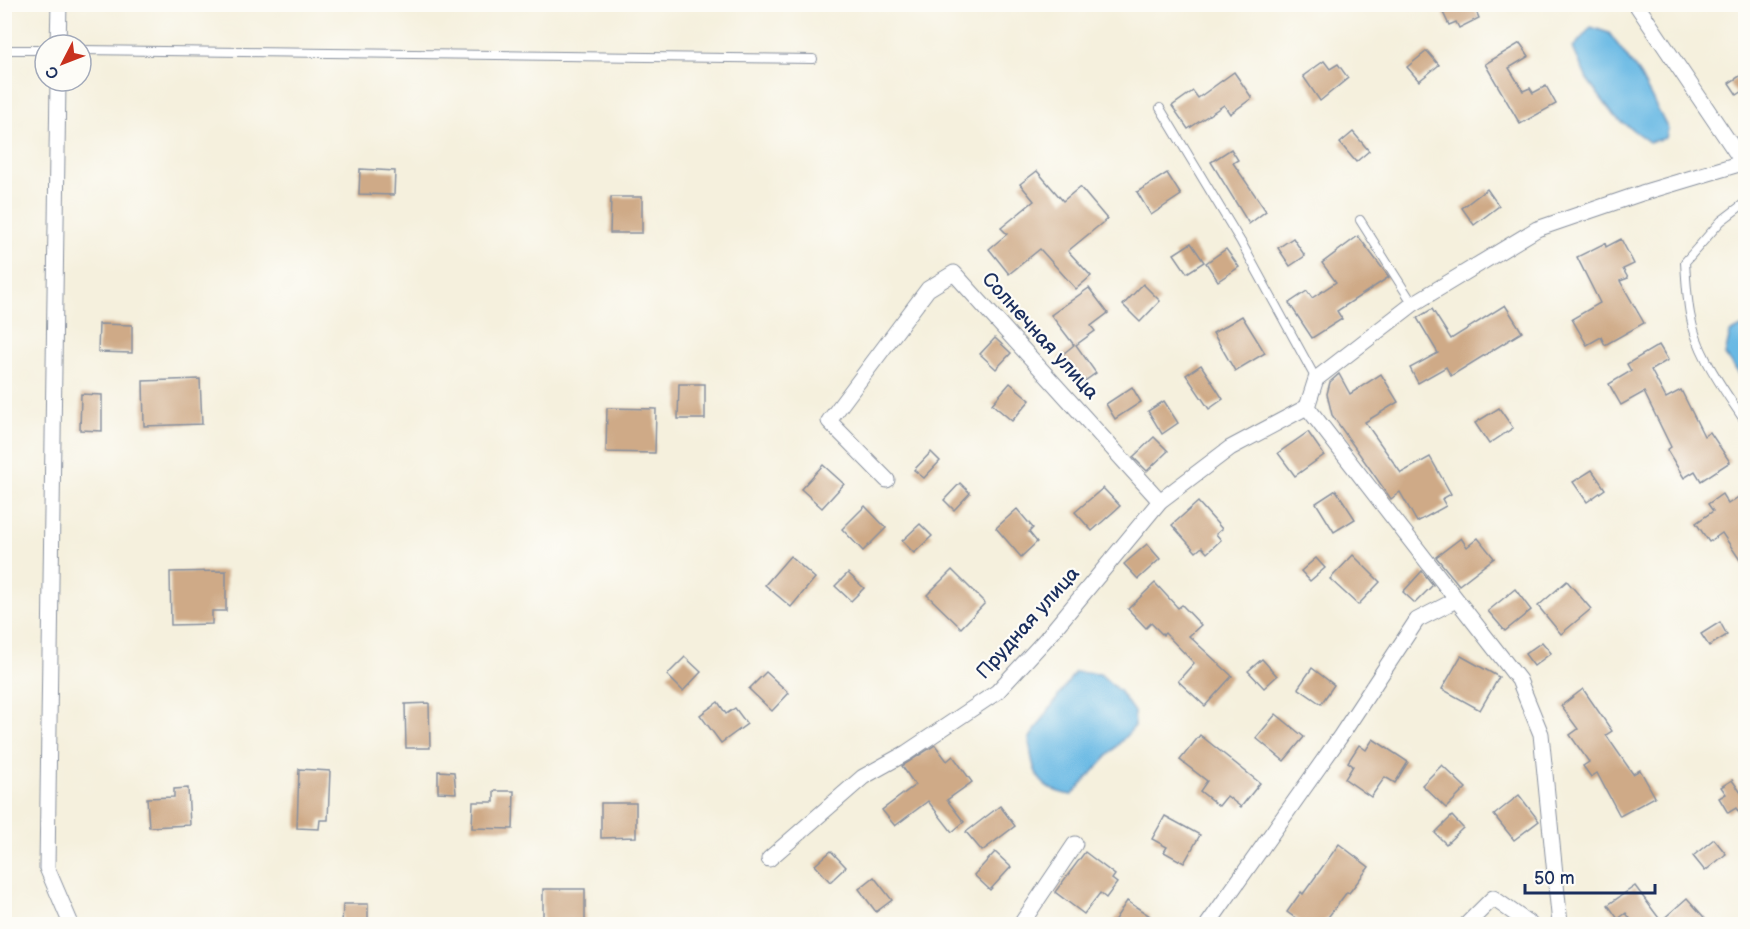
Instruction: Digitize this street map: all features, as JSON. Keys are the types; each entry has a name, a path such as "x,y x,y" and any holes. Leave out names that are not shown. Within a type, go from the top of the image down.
{"street":[{"path":"58,33 59,4"},
{"path":"1560,924 1541,734 1520,680 1307,407 1316,379 1413,304 1537,229 1642,193 1744,165 1739,145 1636,4"},
{"path":"58,93 47,868 70,924"},
{"name":"Солнечная улица","path":"887,480 829,421 928,289 954,273 1160,501"},
{"name":"Прудная улица","path":"769,859 863,777 915,747 997,692 1046,639 1160,501 1230,448 1307,407"},
{"path":"1208,924 1340,738 1418,620 1456,600"},
{"path":"1021,924 1075,844"},
{"path":"1467,924 1493,898 1530,924"}],"lane":[{"path":"4,50 33,50"},
{"path":"93,50 813,59"},
{"path":"1161,108 1241,242 1316,379"},
{"path":"1746,202 1721,221 1685,262 1690,315 1696,338 1706,360 1746,423"},
{"path":"1360,220 1413,304"}],"water":[{"path":"1591,27 1609,33 1638,72 1668,129 1666,138 1649,142 1614,116 1587,79 1573,48"},
{"path":"1745,325 1745,382 1725,355 1730,333"},
{"path":"1075,672 1100,674 1120,692 1134,712 1135,726 1072,795 1051,789 1038,777 1032,761 1029,739"}],"building":[{"path":"1439,4 1473,4 1479,18 1459,28 1456,22 1449,25"},
{"path":"1520,43 1529,56 1509,68 1523,91 1530,88 1533,93 1546,86 1556,104 1520,124 1485,64"},
{"path":"1427,51 1439,65 1419,81 1407,67"},
{"path":"1324,61 1330,69 1338,64 1348,78 1320,101 1303,76"},
{"path":"1234,72 1252,98 1230,114 1224,105 1188,129 1172,106 1193,91 1198,98"},
{"path":"1746,72 1746,89 1737,95 1729,83"},
{"path":"1353,132 1369,151 1356,162 1340,143"},
{"path":"1231,149 1238,160 1233,163 1266,211 1249,224 1211,162"},
{"path":"360,169 395,171 394,195 359,194"},
{"path":"1037,171 1063,201 1080,187 1107,219 1068,251 1091,276 1076,289 1040,249 1009,274 989,249 1007,234 1001,228 1034,201 1020,184"},
{"path":"1167,173 1181,195 1151,215 1137,192"},
{"path":"1487,189 1499,206 1474,225 1462,208"},
{"path":"611,197 642,197 642,233 610,233"},
{"path":"1358,236 1389,277 1337,311 1342,319 1312,338 1289,303 1307,291 1312,298 1336,282 1322,263"},
{"path":"1293,238 1305,256 1290,266 1278,248"},
{"path":"1621,239 1634,264 1623,269 1628,278 1620,281 1644,323 1605,345 1601,337 1587,345 1572,319 1600,303 1577,257 1605,243 1606,247"},
{"path":"1191,243 1204,262 1187,273 1174,254"},
{"path":"1226,249 1239,267 1218,281 1206,263"},
{"path":"1143,284 1160,301 1140,322 1123,305"},
{"path":"1089,288 1108,313 1091,326 1095,331 1076,345 1096,373 1079,385 1058,358 1074,345 1051,315"},
{"path":"1505,305 1522,332 1451,376 1446,367 1418,383 1410,368 1438,353 1417,318 1432,309 1451,339"},
{"path":"1242,316 1265,353 1235,371 1213,333"},
{"path":"99,324 132,325 132,353 98,352"},
{"path":"995,338 1011,353 996,369 980,354"},
{"path":"1659,345 1668,360 1651,370 1666,398 1681,390 1704,436 1710,432 1730,462 1701,481 1695,471 1684,478 1667,450 1671,447 1644,392 1621,405 1609,384 1631,371 1627,364"},
{"path":"1201,365 1223,399 1209,409 1186,375"},
{"path":"1339,374 1350,394 1381,374 1398,402 1365,422 1401,473 1430,457 1451,494 1442,499 1446,506 1417,522 1400,492 1391,499 1332,415 1327,394 1330,382"},
{"path":"200,379 202,424 144,426 143,381"},
{"path":"1010,383 1030,400 1012,421 992,404"},
{"path":"679,384 705,384 705,419 678,419"},
{"path":"1132,387 1141,402 1115,419 1106,404"},
{"path":"81,394 102,395 102,431 80,430"},
{"path":"1164,401 1178,423 1162,434 1148,411"},
{"path":"607,408 656,409 655,453 606,452"},
{"path":"1499,408 1513,428 1489,444 1475,423"},
{"path":"1308,432 1324,455 1295,476 1278,453"},
{"path":"1154,437 1168,451 1147,471 1133,457"},
{"path":"931,452 940,461 924,478 914,470"},
{"path":"823,465 844,484 822,508 801,489"},
{"path":"1592,470 1605,489 1587,502 1573,482"},
{"path":"960,483 970,493 954,510 944,500"},
{"path":"1103,488 1120,506 1092,531 1075,512"},
{"path":"1336,490 1355,519 1334,532 1316,503"},
{"path":"1746,492 1746,569 1722,533 1709,542 1696,523 1713,511 1708,504 1722,494 1728,504"},
{"path":"1198,502 1222,529 1216,534 1221,540 1207,553 1202,547 1196,552 1172,525"},
{"path":"865,506 886,528 863,551 842,529"},
{"path":"1017,509 1033,528 1029,532 1037,542 1021,557 996,528"},
{"path":"920,524 932,536 914,553 902,541"},
{"path":"1461,538 1467,547 1478,538 1494,558 1459,585 1436,557"},
{"path":"1147,544 1160,559 1138,579 1124,564"},
{"path":"1353,555 1380,582 1358,605 1330,579"},
{"path":"790,556 815,578 791,607 765,585"},
{"path":"1316,558 1325,568 1310,581 1301,571"},
{"path":"952,570 985,603 961,628 927,595"},
{"path":"226,571 226,611 212,611 212,624 171,625 170,572"},
{"path":"1422,571 1433,585 1415,603 1403,592"},
{"path":"848,573 864,588 851,601 835,586"},
{"path":"1567,581 1591,609 1561,634 1538,606"},
{"path":"1155,583 1178,608 1182,605 1201,625 1189,636 1232,676 1205,706 1178,681 1194,663 1165,633 1163,635 1151,623 1146,628 1128,609"},
{"path":"1515,589 1531,610 1505,631 1488,611"},
{"path":"1720,622 1727,635 1709,646 1701,634"},
{"path":"1542,642 1551,653 1534,666 1525,654"},
{"path":"1461,656 1499,677 1480,710 1442,689"},
{"path":"685,657 701,672 683,691 667,675"},
{"path":"1262,659 1277,676 1264,688 1248,671"},
{"path":"1312,668 1334,685 1321,704 1298,688"},
{"path":"766,672 789,693 772,711 749,689"},
{"path":"1583,689 1612,731 1606,735 1633,774 1640,770 1655,797 1620,816 1597,773 1591,777 1583,766 1589,762 1570,735 1578,729 1561,706"},
{"path":"718,702 726,714 735,708 747,724 721,743 700,715"},
{"path":"429,703 430,748 406,748 405,704"},
{"path":"1276,714 1304,737 1284,761 1256,738"},
{"path":"1200,735 1260,783 1241,807 1227,796 1219,806 1200,791 1207,781 1180,760"},
{"path":"1373,739 1408,762 1395,783 1385,777 1371,797 1345,779 1353,766 1348,762 1359,745 1366,750"},
{"path":"935,745 947,761 953,756 972,782 947,800 964,822 952,832 928,801 895,826 882,810 915,785 902,766"},
{"path":"1442,765 1466,788 1446,808 1422,785"},
{"path":"299,769 330,771 328,820 320,820 319,829 297,828"},
{"path":"438,771 454,772 456,793 438,792"},
{"path":"1732,780 1746,800 1745,822 1736,808 1728,813 1719,798 1726,794 1721,787"},
{"path":"188,788 190,825 149,827 147,798 174,797 174,789"},
{"path":"494,791 514,791 513,829 472,828 473,802 494,802"},
{"path":"1519,795 1539,821 1514,840 1494,815"},
{"path":"601,803 636,803 636,837 601,838"},
{"path":"1000,806 1015,826 982,851 966,832"},
{"path":"1165,816 1200,835 1184,863 1164,852 1167,847 1152,839"},
{"path":"1452,816 1463,828 1446,844 1435,833"},
{"path":"1714,839 1726,854 1705,871 1693,856"},
{"path":"1339,844 1369,867 1323,924 1304,924 1287,912"},
{"path":"831,851 846,867 830,882 815,865"},
{"path":"995,852 1011,867 990,890 974,875"},
{"path":"1085,852 1115,875 1112,879 1117,883 1106,898 1100,893 1084,914 1055,892"},
{"path":"874,877 892,900 876,912 859,889"},
{"path":"1635,886 1661,921 1687,898 1710,924 1634,924 1626,913 1618,919 1608,905"},
{"path":"543,889 585,889 585,924 543,924"},
{"path":"1127,901 1150,916 1144,924 1112,924"},
{"path":"343,904 368,904 368,924 342,924"}]}
